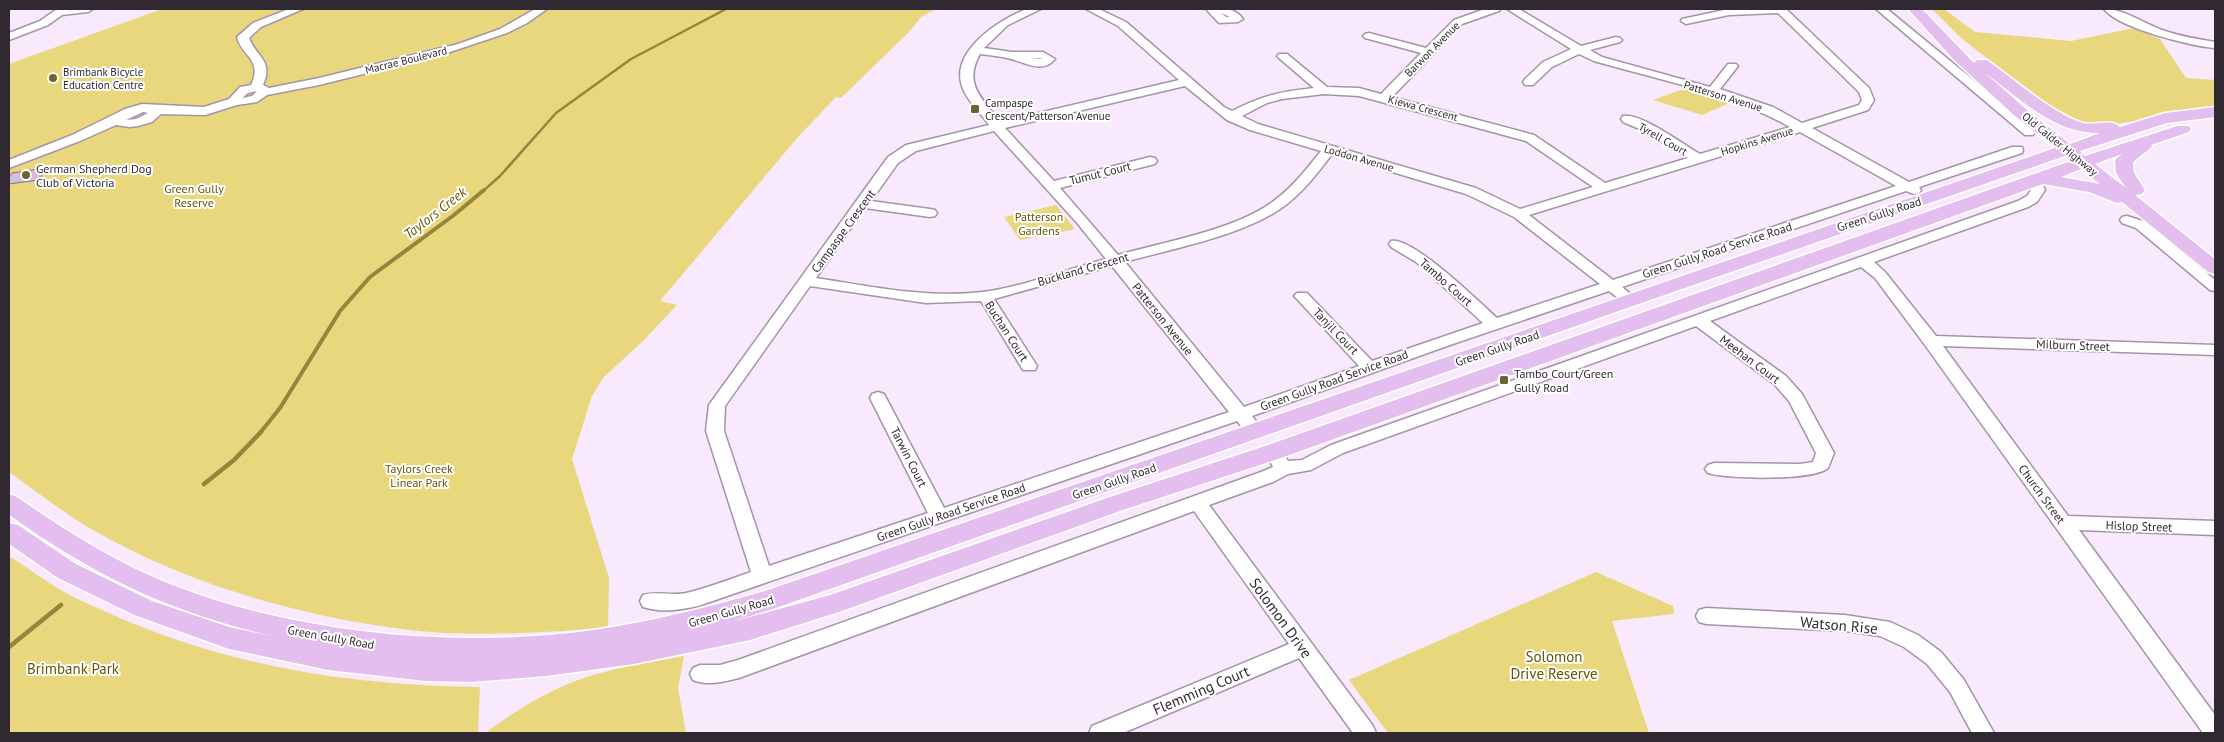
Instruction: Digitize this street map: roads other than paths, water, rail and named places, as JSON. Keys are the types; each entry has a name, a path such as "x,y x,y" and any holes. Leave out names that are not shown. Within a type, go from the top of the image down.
{"main road":[{"name":"Old Calder Highway","path":"1915,9 1975,73 2021,113 2136,190 2185,231 2215,260"},
{"name":"Old Calder Highway","path":"1925,9 1964,50 2175,237 2215,268"},
{"path":"1964,50 2064,123 2079,128 2098,130 2153,122"},
{"name":"Green Gully Road","path":"9,532 67,570 143,608 229,638 328,659 425,670 511,669 626,655 750,629 832,604 1115,504 1278,460 1652,317 2036,186 2082,154 2153,122 2165,118 2215,112"},
{"name":"Green Gully Road","path":"9,503 101,562 139,582 218,612 259,624 371,645 481,651 536,649 628,636 717,616 1248,423 1631,301 1844,225 1929,198 2082,154 2168,133 2215,124"},
{"path":"2136,190 2125,173 2124,160 2168,133"},
{"path":"2036,186 2080,185 2104,192 2175,237"},
{"path":"1631,301 1652,317"},
{"path":"1248,423 1278,460"}],"street":[{"path":"9,37 44,23 63,10 88,9"},
{"path":"260,90 259,60 243,37 258,26 298,9"},
{"name":"Macrae Boulevard","path":"176,111 205,110 236,101 253,100 260,90 297,87 458,46 506,30 542,9"},
{"name":"Patterson Avenue","path":"1036,9 1001,25 976,50 968,65 966,82 973,96 997,127 1083,220 1248,423"},
{"name":"Loddon Avenue","path":"1091,9 1122,24 1231,117 1254,127 1471,191 1519,214 1631,301"},
{"path":"1211,9 1223,21 1238,19 1234,15 1220,9"},
{"name":"Patterson Avenue","path":"1510,9 1579,49 1619,66 1751,103 1802,127 1929,198"},
{"name":"Barwon Avenue","path":"1384,98 1458,22 1491,10 1510,9"},
{"path":"1686,20 1729,12 1781,9"},
{"name":"Hopkins Avenue","path":"1519,214 1859,109 1867,103 1868,96 1859,85 1781,9"},
{"path":"1881,9 2030,132"},
{"path":"2109,9 2139,26 2168,37 2215,44"},
{"path":"1369,36 1429,52"},
{"path":"1529,82 1538,72 1555,60 1579,49 1616,40"},
{"path":"976,50 1012,55"},
{"path":"1283,56 1324,90"},
{"path":"1713,91 1732,66"},
{"name":"Campaspe Crescent","path":"762,576 715,431 717,405 893,160 905,152 931,142 1188,82"},
{"name":"Kiewa Crescent","path":"1231,117 1271,97 1324,90 1360,92 1530,138 1603,188"},
{"path":"9,164 123,121 138,109 152,114 176,111"},
{"name":"Tyrell Court","path":"1627,119 1646,127 1698,159"},
{"name":"Buckland Crescent","path":"807,281 922,297 948,299 984,296 1230,228 1256,218 1284,201 1329,150"},
{"name":"Green Gully Road Service Road","path":"650,602 668,604 680,602 939,516 1248,423 1370,367 2017,150"},
{"name":"Tumut Court","path":"1050,186 1150,161"},
{"path":"700,674 720,674 739,669 1267,477 1281,471 1278,460 1305,466 1337,449 2023,204 2036,186"},
{"path":"863,204 930,213"},
{"path":"2127,220 2141,225 2215,287"},
{"name":"Tambo Court","path":"1396,244 1421,259 1494,324"},
{"name":"Church Street","path":"1863,261 1880,275 1931,341 2215,732"},
{"name":"Buchan Court","path":"984,296 1030,366"},
{"name":"Tanjil Court","path":"1302,296 1370,367"},
{"path":"1652,317 1670,331"},
{"name":"Meehan Court","path":"1699,321 1780,380 1796,398 1825,453 1824,462 1818,467 1803,470 1714,469"},
{"name":"Milburn Street","path":"1931,341 2215,350"},
{"name":"Tarwin Court","path":"878,398 939,516"},
{"name":"Solomon Drive","path":"1197,502 1365,733"},
{"name":"Hislop Street","path":"2063,523 2215,528"},
{"name":"Watson Rise","path":"1706,616 1844,623 1883,628 1911,641 1934,658 1956,686 1983,733"},
{"name":"Flemming Court","path":"1100,733 1302,647"}],"waterway":[{"name":"Taylors Creek","path":"483,191 500,176 556,113 631,59 726,9"},
{"name":"Taylors Creek","path":"260,433 280,408 340,311 370,277 454,215 484,190"},
{"name":"Taylors Creek","path":"204,484 234,460 261,432"},
{"name":"Taylors Creek","path":"9,647 61,605"}],"place":[{"name":"Brimbank Bicycle Education Centre","path":"53,78"},
{"name":"Campaspe Crescent/Patterson Avenue","path":"975,109"},
{"name":"German Shepherd Dog Club of Victoria","path":"26,175"},
{"name":"Tambo Court/Green Gully Road","path":"1504,380"}],"park label":[{"name":"Green Gully Reserve","path":"194,195"},
{"name":"Patterson Gardens","path":"1039,223"},
{"name":"Taylors Creek Linear Park","path":"419,475"},
{"name":"Solomon Drive Reserve","path":"1554,664"},
{"name":"Brimbank Park","path":"73,668"}]}
